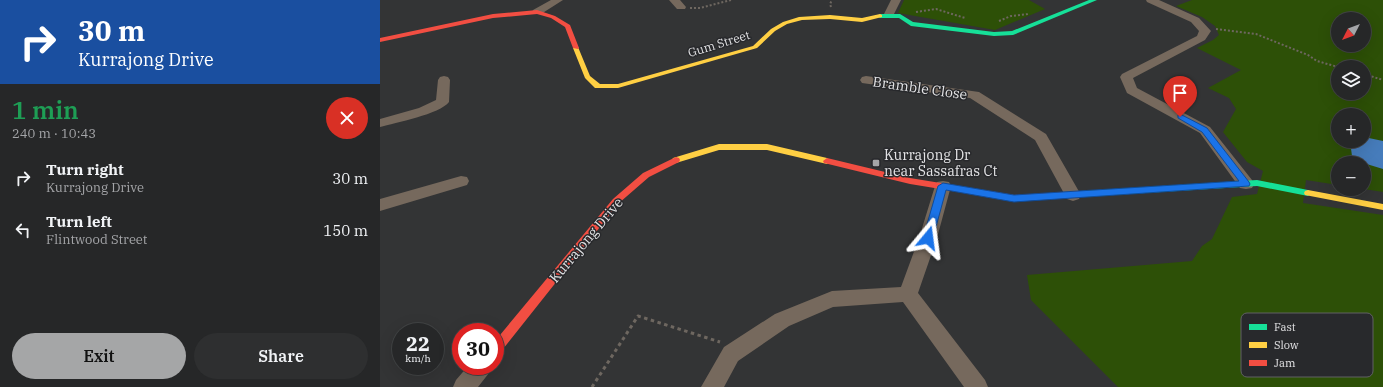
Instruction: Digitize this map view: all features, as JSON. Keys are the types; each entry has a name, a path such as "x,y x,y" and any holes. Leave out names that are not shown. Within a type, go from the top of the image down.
{"street":[{"path":"537,12 558,0"},
{"name":"Gum Street","path":"380,40 493,16 537,12 553,17 568,26 587,76 598,86 618,86 755,47 773,30 785,23 801,18 830,17 862,20 892,9 911,24 994,34 1012,33 1094,0"},
{"path":"1150,0 1195,20 1205,31 1201,38 1126,76 1132,90 1205,130 1246,184"},
{"path":"380,124 424,111 442,102 444,80"},
{"name":"Bramble Close","path":"866,80 974,95 1041,137 1073,195"},
{"name":"Kurrajong Drive","path":"504,339 616,201 646,175 678,159 719,147 767,147 910,181 1014,198 1257,183 1383,206"},
{"path":"380,205 461,181"},
{"path":"908,294 928,238 943,186"},
{"path":"712,387 731,354 782,320 832,299 908,294"},
{"path":"908,294 977,387"},
{"path":"464,387 474,375"}],"path":[{"path":"677,4 700,8 731,0"},
{"path":"892,9 912,13 936,9 971,20"},
{"path":"995,22 1011,16 1041,12 1052,18"},
{"path":"1201,27 1256,34 1308,55 1317,61 1331,65"},
{"path":"1371,76 1383,80"},
{"path":"592,387 638,316 740,348"}],"green space":[{"path":"904,0 1029,0 1045,9 995,30 898,13"},
{"path":"1192,0 1383,0 1383,192 1371,190 1371,156 1331,156 1331,184 1306,180 1303,203 1383,215 1383,387 1118,387 1031,300 1027,275 1192,261 1202,246 1212,239 1232,197 1257,194 1263,171 1247,162 1223,132 1236,109 1229,98 1208,88 1241,70 1197,48 1213,40 1219,35 1215,26 1202,17 1176,6"}],"water":[{"path":"1371,138 1383,141 1383,169 1371,165 1371,156 1352,156 1351,148 1371,148"}],"traffic: fast":[{"path":"880,16 900,16 911,24 994,34 1013,33 1094,0"},
{"path":"1082,194 1257,183 1308,193"}],"traffic: slow":[{"path":"576,48 587,77 598,86 618,86 755,47 773,30 785,23 801,18 830,17 862,20 880,16"},
{"path":"676,160 719,147 767,147 827,161"},
{"path":"1308,193 1383,207"}],"traffic: jam":[{"path":"380,40 493,16 537,12 553,17 568,26 576,48"},
{"path":"504,339 616,201 646,175 676,160"},
{"path":"827,161 910,181 1014,198 1082,194"}],"place":[{"name":"Kurrajong Dr near Sassafras Ct","path":"876,163"}],"route":[{"path":"928,238 943,186 1014,198 1246,184 1205,130 1180,117"}]}
